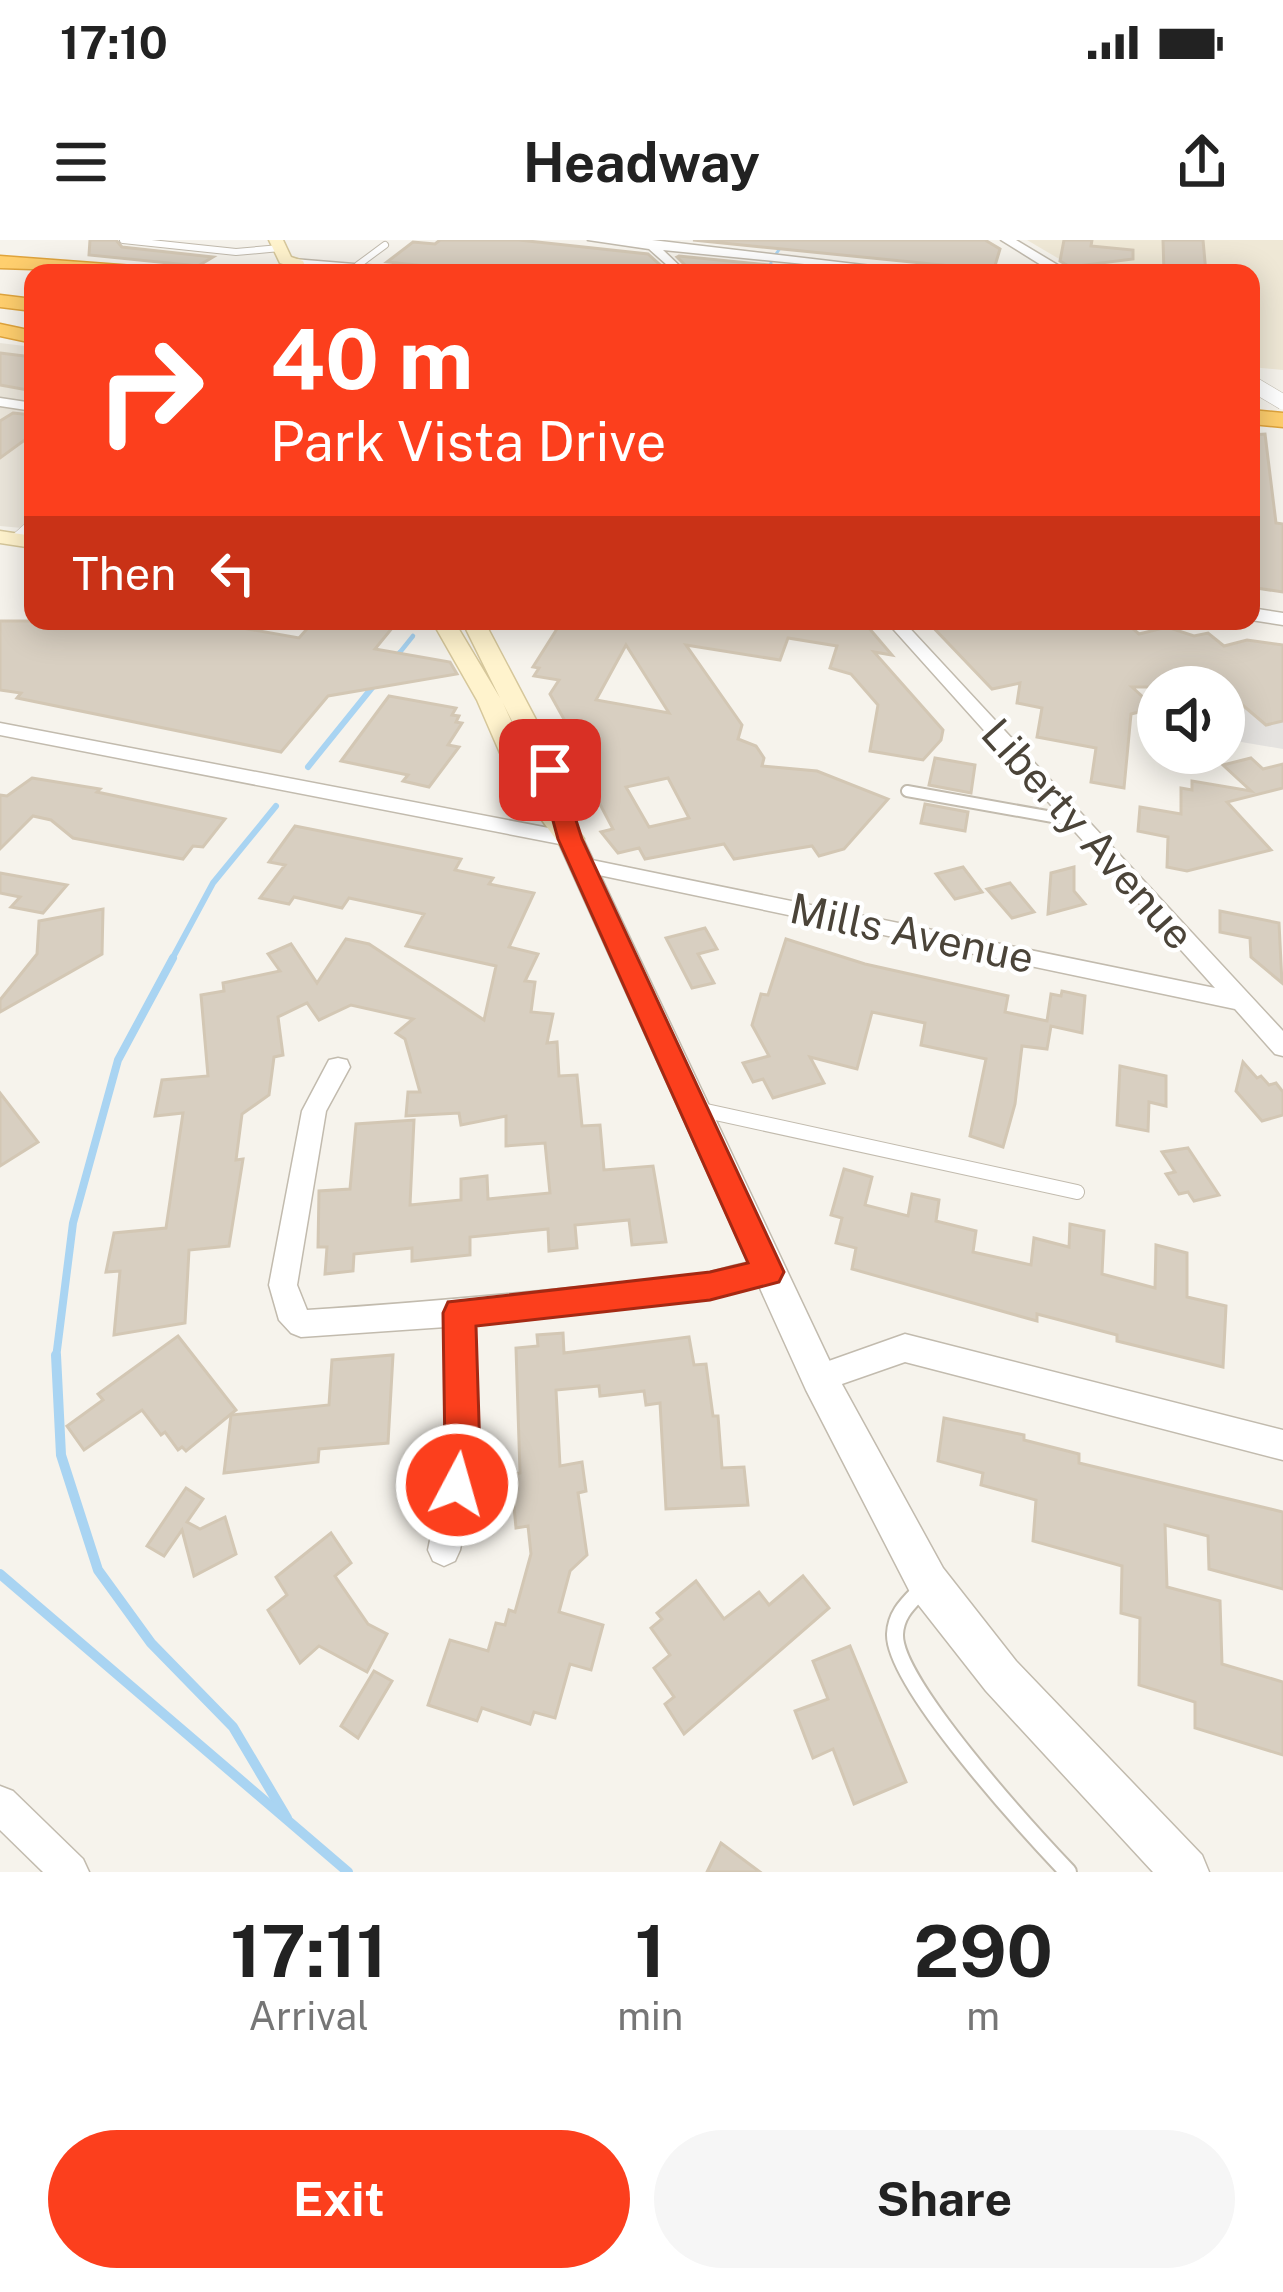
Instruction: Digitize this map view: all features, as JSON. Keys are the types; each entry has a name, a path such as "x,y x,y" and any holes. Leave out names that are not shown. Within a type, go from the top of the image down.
{"main road":[{"path":"447,630 489,700 523,776 576,852"},
{"path":"478,630 550,770 576,852"}],"street":[{"path":"592,240 843,264"},
{"path":"1007,240 1048,264"},
{"path":"648,243 672,264"},
{"path":"280,255 344,264"},
{"name":"Liberty Avenue","path":"902,630 1283,1047"},
{"name":"Mills Avenue","path":"0,729 337,798 1242,1002"},
{"path":"576,852 819,1378 928,1583 1001,1676 1185,1872"},
{"path":"338,1067 314,1111 283,1285 289,1311 301,1324 460,1313 710,1286 768,1272"},
{"path":"444,1550 463,1453 460,1313"},
{"path":"819,1378 905,1348 1283,1445"},
{"path":"0,1804 70,1872"}],"lane":[{"path":"123,240 280,255"},
{"path":"361,264 385,245"},
{"path":"907,790 1076,821"},
{"path":"692,1108 1077,1192"},
{"path":"928,1583 897,1616 893,1640 912,1677 984,1782 1067,1872"}],"shaded area":[{"path":"1027,240 1283,240 1283,370 1260,368 1260,264 1068,264"},
{"path":"0,343 24,346 24,528 0,526"},
{"path":"1245,707 1266,725 1283,721 1283,749 1245,743"}],"building":[{"path":"90,240 116,240 122,247 213,257 201,264 178,264 89,255"},
{"path":"440,240 519,240 648,254 659,264 387,262 413,242 435,244"},
{"path":"693,240 985,240 1000,249 996,264 931,264"},
{"path":"1064,240 1092,240 1091,246 1133,250 1133,259 1094,264 1060,261"},
{"path":"1163,240 1203,240 1205,264 1164,264"},
{"path":"677,257 758,264 684,264"},
{"path":"0,353 24,356 24,389 0,385"},
{"path":"13,413 24,414 24,441 0,458 0,421"},
{"path":"1260,434 1265,434 1276,523 1283,524 1283,592 1260,589"},
{"path":"0,621 24,621 24,630 254,630 299,638 306,630 391,630 375,649 450,662 457,674 328,696 281,752 17,698 21,693 0,690"},
{"path":"556,630 871,630 892,655 874,652 943,730 941,740 923,760 870,751 878,705 851,674 830,668 837,646 788,638 780,660 686,645 742,725 738,739 756,746 764,758 762,766 817,771 888,799 844,849 819,856 812,846 734,859 724,844 645,859 639,848 618,853 601,832 613,829 581,768 590,766 550,694 559,680 534,676 539,668 533,667","holes":["626,645 669,713 596,700","668,778 689,818 649,827 626,787"]},
{"path":"936,630 1134,630 1139,634 1176,630 1194,636 1208,633 1224,646 1247,640 1283,645 1283,721 1266,725 1245,707 1245,666 1137,666 1137,687 1132,687 1137,692 1137,712 1131,714 1124,788 1091,782 1096,748 1037,737 1042,708 1017,703 1020,683 992,689"},
{"path":"389,696 456,708 452,715 462,723 448,745 459,747 429,787 403,781 408,775 341,761"},
{"path":"935,758 975,765 971,793 929,785"},
{"path":"1251,758 1263,769 1283,764 1283,788 1227,802 1271,850 1187,871 1167,867 1168,837 1138,831 1140,807 1181,814 1181,788 1192,790 1192,781 1251,791 1233,774 1245,774 1245,760"},
{"path":"32,778 225,819 203,847 193,846 183,859 73,838 51,820 33,816 0,849 0,795 7,796"},
{"path":"925,804 968,812 965,831 921,823"},
{"path":"295,826 461,859 455,870 493,878 489,884 534,893 509,947 538,954 525,981 535,982 531,1012 553,1014 547,1043 557,1042 559,1076 577,1075 582,1126 600,1125 604,1170 653,1166 666,1242 632,1245 629,1220 575,1225 577,1248 549,1251 548,1229 470,1237 470,1255 412,1261 412,1248 354,1254 353,1271 325,1274 327,1247 318,1247 319,1191 350,1189 356,1124 414,1120 410,1205 461,1200 461,1179 487,1176 488,1199 550,1193 545,1143 506,1146 506,1116 461,1125 459,1113 406,1116 408,1092 420,1092 405,1039 396,1033 413,1019 351,1005 319,1020 307,1003 278,1017 283,1055 274,1057 269,1095 242,1114 236,1160 243,1159 229,1246 189,1250 185,1323 114,1335 120,1271 106,1272 114,1233 166,1228 183,1113 155,1116 162,1080 208,1076 201,995 224,991 223,983 280,971 268,954 291,944 317,983 346,939 369,944 484,1020 496,966 406,946 424,914 349,898 342,908 294,897 289,904 260,898 285,865 269,862"},
{"path":"963,867 982,892 955,899 936,874"},
{"path":"1074,867 1074,891 1085,904 1048,914 1051,873"},
{"path":"0,873 67,885 43,913 11,907 20,897 0,893"},
{"path":"1010,883 1034,912 1012,918 987,889"},
{"path":"103,909 102,954 0,1012 0,1000 37,954 39,921"},
{"path":"1220,911 1279,923 1282,983 1251,957 1250,938 1220,932"},
{"path":"705,928 717,949 698,954 714,983 692,988 666,938"},
{"path":"786,939 865,964 1008,996 1005,1012 1047,1021 1051,994 1061,996 1062,991 1085,996 1082,1033 1051,1026 1047,1049 1022,1046 1015,1104 1003,1147 970,1136 986,1059 921,1045 925,1023 872,1012 857,1069 810,1057 824,1083 773,1098 763,1079 753,1082 743,1063 769,1056 752,1025 761,994 768,995"},
{"path":"1243,1062 1257,1078 1261,1076 1269,1085 1276,1083 1283,1092 1283,1115 1262,1121 1236,1091"},
{"path":"1120,1066 1166,1076 1166,1106 1149,1102 1148,1131 1117,1125"},
{"path":"0,1093 38,1142 0,1166"},
{"path":"1188,1148 1219,1195 1194,1201 1188,1192 1179,1194 1166,1174 1175,1172 1162,1152"},
{"path":"844,1169 872,1177 865,1205 908,1216 912,1194 939,1200 936,1221 976,1231 973,1252 1031,1265 1034,1238 1069,1247 1070,1224 1104,1231 1102,1274 1155,1288 1156,1245 1187,1253 1187,1297 1226,1306 1223,1367 1117,1341 1117,1335 1037,1314 1037,1321 852,1269 856,1248 836,1243 842,1218 831,1215"},
{"path":"563,1333 564,1353 689,1337 694,1365 706,1364 713,1416 718,1416 722,1468 744,1467 748,1505 666,1509 660,1403 646,1405 644,1391 600,1396 599,1386 556,1390 560,1466 582,1462 586,1491 578,1493 587,1555 570,1571 559,1612 603,1625 591,1670 570,1664 555,1718 534,1712 530,1724 482,1708 477,1721 428,1705 450,1640 488,1651 496,1623 505,1625 509,1610 515,1612 531,1554 528,1526 516,1528 511,1474 520,1473 516,1348 538,1346 537,1335"},
{"path":"178,1336 236,1410 186,1451 178,1450 165,1432 161,1435 142,1410 84,1450 67,1426 103,1400 98,1394"},
{"path":"393,1355 388,1443 319,1449 318,1462 224,1473 231,1415 329,1405 332,1360"},
{"path":"944,1418 1024,1435 1024,1440 1079,1454 1079,1463 1283,1512 1283,1589 1209,1569 1208,1536 1165,1525 1167,1587 1220,1601 1222,1664 1283,1682 1283,1755 1195,1728 1195,1702 1139,1685 1140,1618 1121,1613 1122,1566 1033,1541 1036,1500 981,1485 983,1473 938,1461"},
{"path":"186,1488 203,1499 187,1522 200,1529 225,1517 236,1554 194,1576 182,1530 164,1556 147,1546"},
{"path":"331,1533 351,1563 335,1576 368,1624 387,1634 367,1672 319,1646 300,1663 268,1610 287,1595 276,1577"},
{"path":"803,1576 829,1608 684,1734 665,1704 674,1697 654,1668 670,1655 651,1628 662,1619 657,1613 696,1581 724,1619 759,1592 769,1605"},
{"path":"850,1646 906,1782 854,1804 833,1749 813,1758 795,1711 828,1699 813,1661"},
{"path":"374,1671 392,1681 358,1738 341,1726"},
{"path":"721,1843 760,1872 707,1872"}],"waterway":[{"path":"776,254 786,240"},
{"path":"397,656 413,636"},
{"path":"395,659 400,653"},
{"path":"308,767 375,684"},
{"path":"171,961 213,883 276,806"},
{"path":"56,1357 73,1223 118,1060 173,958"},
{"path":"56,1357 61,1455 98,1570 151,1643 233,1727 287,1818"},
{"path":"0,1574 348,1872"}],"route":[{"path":"457,1485 463,1453 460,1313 710,1286 768,1272 570,839 550,770"}]}
